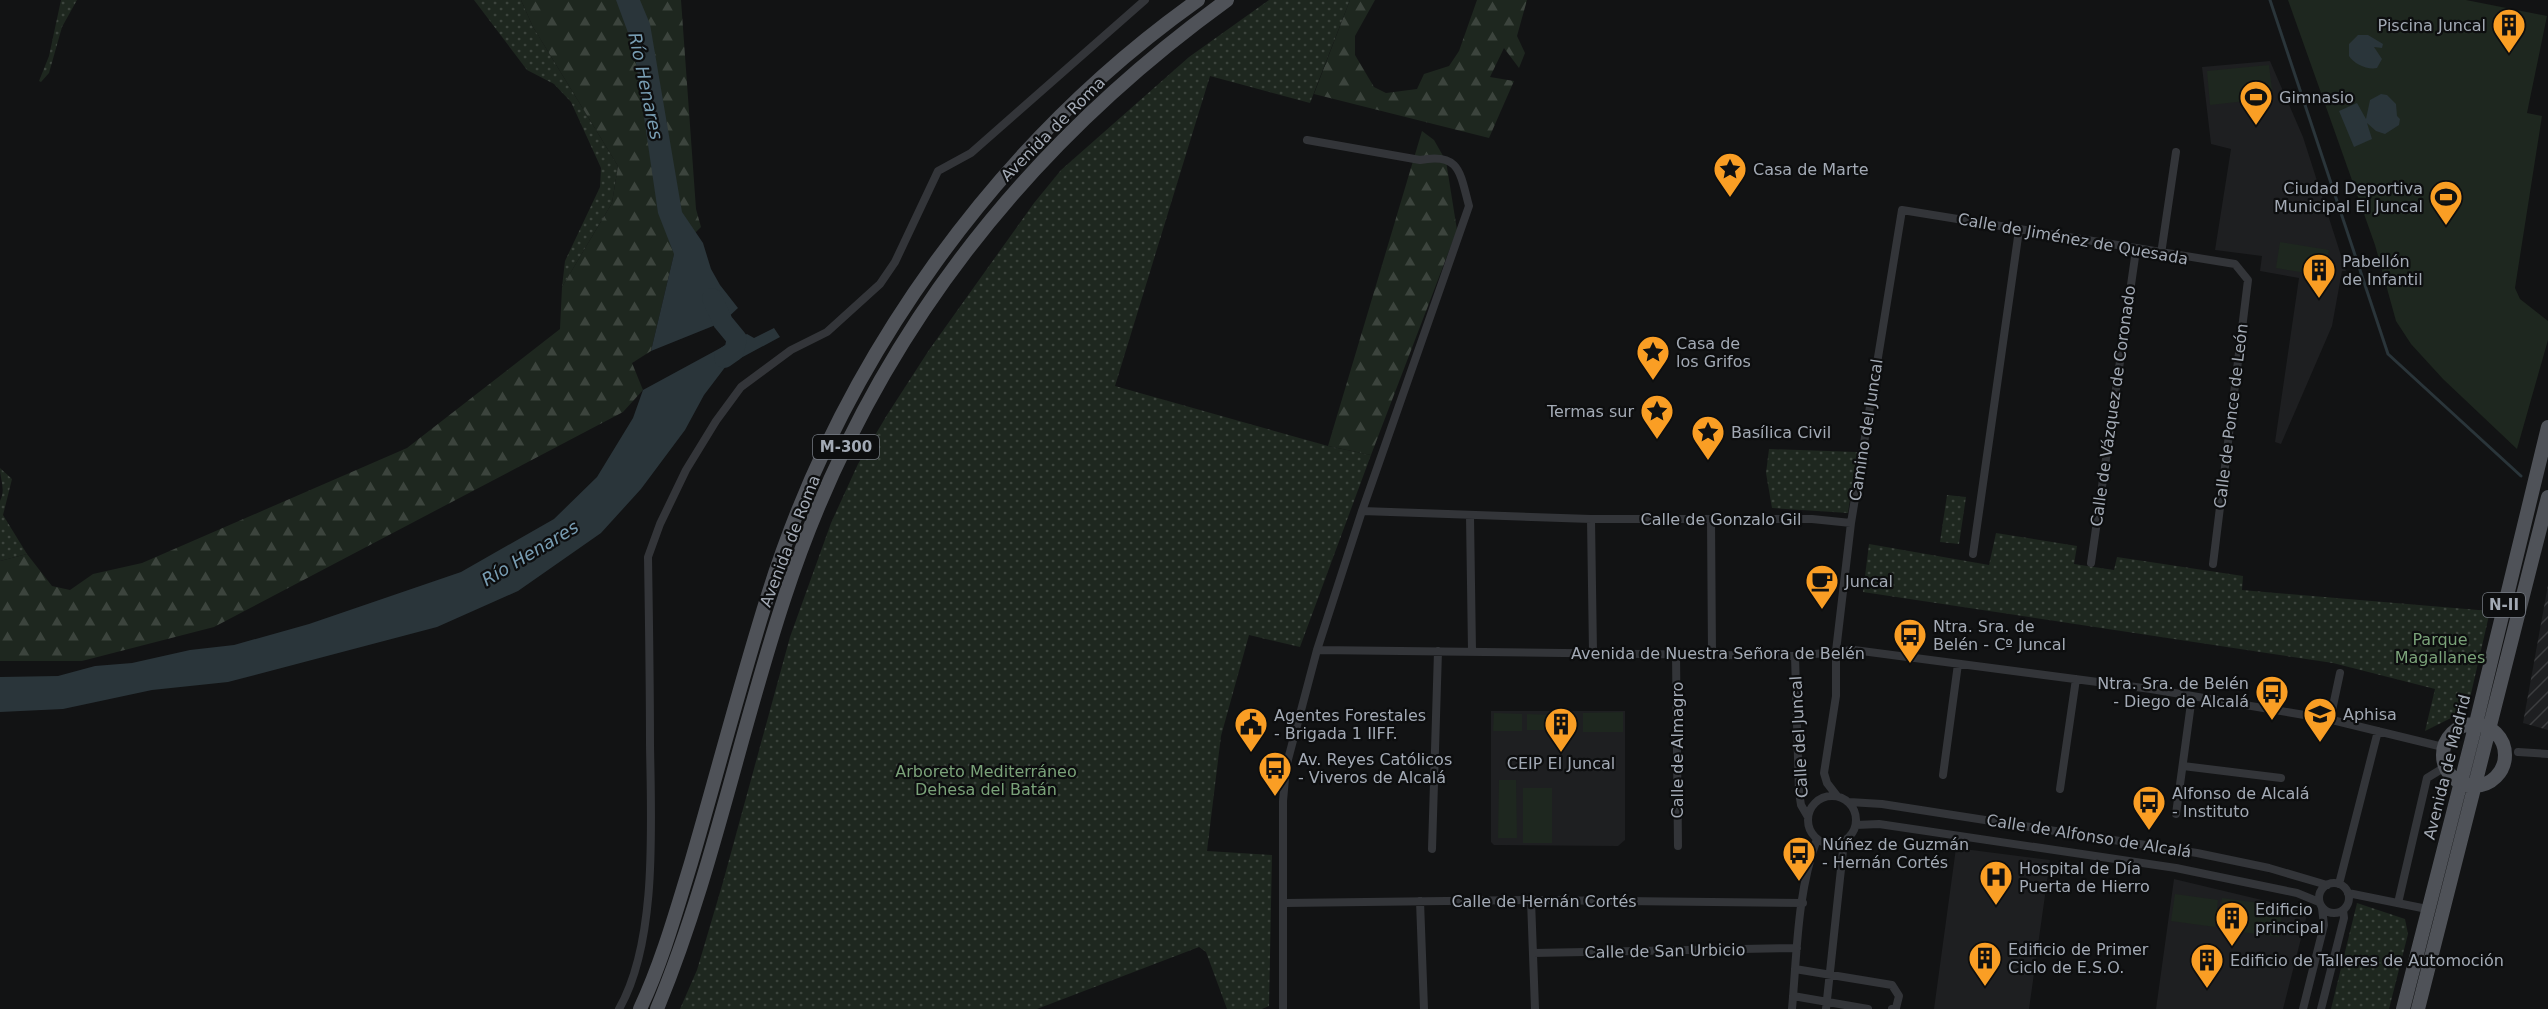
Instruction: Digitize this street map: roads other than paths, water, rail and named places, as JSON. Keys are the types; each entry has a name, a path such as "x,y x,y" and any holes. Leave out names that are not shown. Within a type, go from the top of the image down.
{"main road":[{"name":"Avenida de Roma","path":"640,1009 670,931 769,593 822,455 856,389 892,328 936,262 1004,177 1086,91 1157,30 1198,0"},
{"name":"Avenida de Roma","path":"657,1009 682,948 784,599 838,462 899,346 951,270 1018,186 1097,105 1169,42 1227,0"},
{"name":"Avenida de Madrid","path":"2403,1009 2461,784 2548,427"},
{"name":"Avenida de Madrid","path":"2418,1009 2548,497"},
{"path":"2476,723 2490,728 2502,740 2505,761 2495,779 2475,786 2461,784 2445,767 2443,747 2452,732 2468,724 2476,723"}],"street":[{"path":"619,1009 629,992 641,940 651,828 648,557 660,524 686,470 716,420 741,387 791,351 828,332 880,284 895,262 938,171 970,153 1144,0"},
{"path":"1283,1009 1285,903 1283,801 1286,767 1317,650 1362,511 1469,206 1462,181 1449,159 1438,156 1420,160 1307,140"},
{"path":"2161,254 2176,152"},
{"name":"Calle de Jiménez de Quesada","path":"1902,210 2136,250 2235,264 2242,270"},
{"name":"Camino del Juncal","path":"1836,651 1851,523 1902,210"},
{"path":"1973,554 1994,420 2019,230"},
{"name":"Calle de Vázquez de Coronado","path":"2091,563 2136,250"},
{"name":"Calle de Ponce de León","path":"2213,564 2248,280 2242,270"},
{"path":"1362,511 1470,516 1472,651"},
{"name":"Calle de Gonzalo Gil","path":"1470,516 1590,519 1812,519 1851,523"},
{"path":"1590,519 1593,652"},
{"path":"1711,520 1712,654"},
{"name":"Avenida de Nuestra Señora de Belén","path":"1317,650 1795,656 1854,650 2192,696 2330,720 2443,747"},
{"path":"1432,849 1438,651"},
{"name":"Calle del Juncal","path":"1836,651 1836,696 1824,772 1827,783 1837,796"},
{"name":"Calle de Almagro","path":"1676,653 1678,846"},
{"name":"Calle del Juncal","path":"1795,656 1799,792 1801,805 1808,817"},
{"path":"1943,775 1958,664"},
{"path":"2330,720 2340,673"},
{"path":"2060,789 2076,680"},
{"path":"2176,814 2192,696"},
{"path":"2338,884 2378,731"},
{"path":"2518,752 2548,754"},
{"path":"2183,766 2281,778"},
{"path":"2398,903 2427,778 2445,767"},
{"path":"1837,796 1849,802 1855,810 1857,825 1844,842 1832,845 1817,839 1811,833 1808,817 1815,803 1821,798 1837,796"},
{"name":"Calle de Alfonso de Alcalá","path":"1849,802 1882,804 2196,853 2269,867 2327,885"},
{"name":"Calle de Alfonso de Alcalá","path":"1857,825 1879,824 2176,868 2297,893 2321,905"},
{"path":"1792,1009 1803,903 1811,853 1817,839"},
{"path":"1826,1006 1844,842"},
{"path":"2302,1009 2324,925 2320,892 2327,885 2338,884 2348,893 2427,909 2448,885"},
{"path":"2322,1009 2344,918 2343,910 2348,902 2348,893"},
{"path":"1531,900 1535,1009"},
{"name":"Calle de Hernán Cortés","path":"1285,903 1531,900 1803,903"},
{"path":"1420,901 1424,1009"},
{"path":"2321,905 2333,913 2343,910"},
{"name":"Calle de San Urbicio","path":"1533,953 1797,948"},
{"path":"1795,969 1892,985 1899,996 1896,1008 1892,1009"},
{"path":"1793,996 1826,1006 1868,1009"}],"water":[{"path":"616,0 640,0 650,24 682,212 703,243 711,269 720,285 738,308 723,322 651,351 674,254 658,213 634,49"},
{"path":"2358,35 2368,35 2383,44 2382,48 2374,47 2382,59 2377,68 2361,66 2349,56 2349,44"},
{"path":"2381,94 2387,95 2396,104 2397,116 2400,119 2399,125 2385,134 2376,131 2367,123 2372,139 2354,147 2339,111 2357,103 2366,119 2370,100"},
{"path":"774,328 780,337 726,366 704,395 685,430 641,489 601,533 518,591 437,627 228,682 152,690 63,709 0,712 0,677 58,676 95,666 132,663 190,650 234,645 309,624 461,572 554,519 597,477 633,418 643,390 747,334 754,338"}],"waterway":[{"path":"2270,0 2388,354 2521,476"},
{"name":"Río Henares","path":"712,298 723,322 737,339 734,351 724,358"}],"place":[{"name":"Piscina Juncal","path":"2509,54"},
{"name":"Gimnasio","path":"2256,126"},
{"name":"Casa de Marte","path":"1730,198"},
{"name":"Ciudad Deportiva Municipal El Juncal","path":"2446,226"},
{"name":"Pabellón de Infantil","path":"2319,299"},
{"name":"Casa de los Grifos","path":"1653,381"},
{"name":"Termas sur","path":"1657,440"},
{"name":"Basílica Civil","path":"1708,461"},
{"name":"Juncal","path":"1822,610"},
{"name":"Ntra. Sra. de Belén - Cº Juncal","path":"1910,664"},
{"name":"Ntra. Sra. de Belén - Diego de Alcalá","path":"2272,721"},
{"name":"Aphisa","path":"2320,743"},
{"name":"Agentes Forestales - Brigada 1 IIFF.","path":"1251,753"},
{"name":"CEIP El Juncal","path":"1561,753"},
{"name":"Av. Reyes Católicos - Viveros de Alcalá","path":"1275,797"},
{"name":"Alfonso de Alcalá - Instituto","path":"2149,831"},
{"name":"Núñez de Guzmán - Hernán Cortés","path":"1799,882"},
{"name":"Hospital de Día Puerta de Hierro","path":"1996,906"},
{"name":"Edificio principal","path":"2232,947"},
{"name":"Edificio de Primer Ciclo de E.S.O.","path":"1985,987"},
{"name":"Edificio de Talleres de Automoción","path":"2207,989"}],"park label":[{"name":"Parque Magallanes","path":"2440,648"},
{"name":"Arboreto Mediterráneo Dehesa del Batán","path":"986,780"}]}
